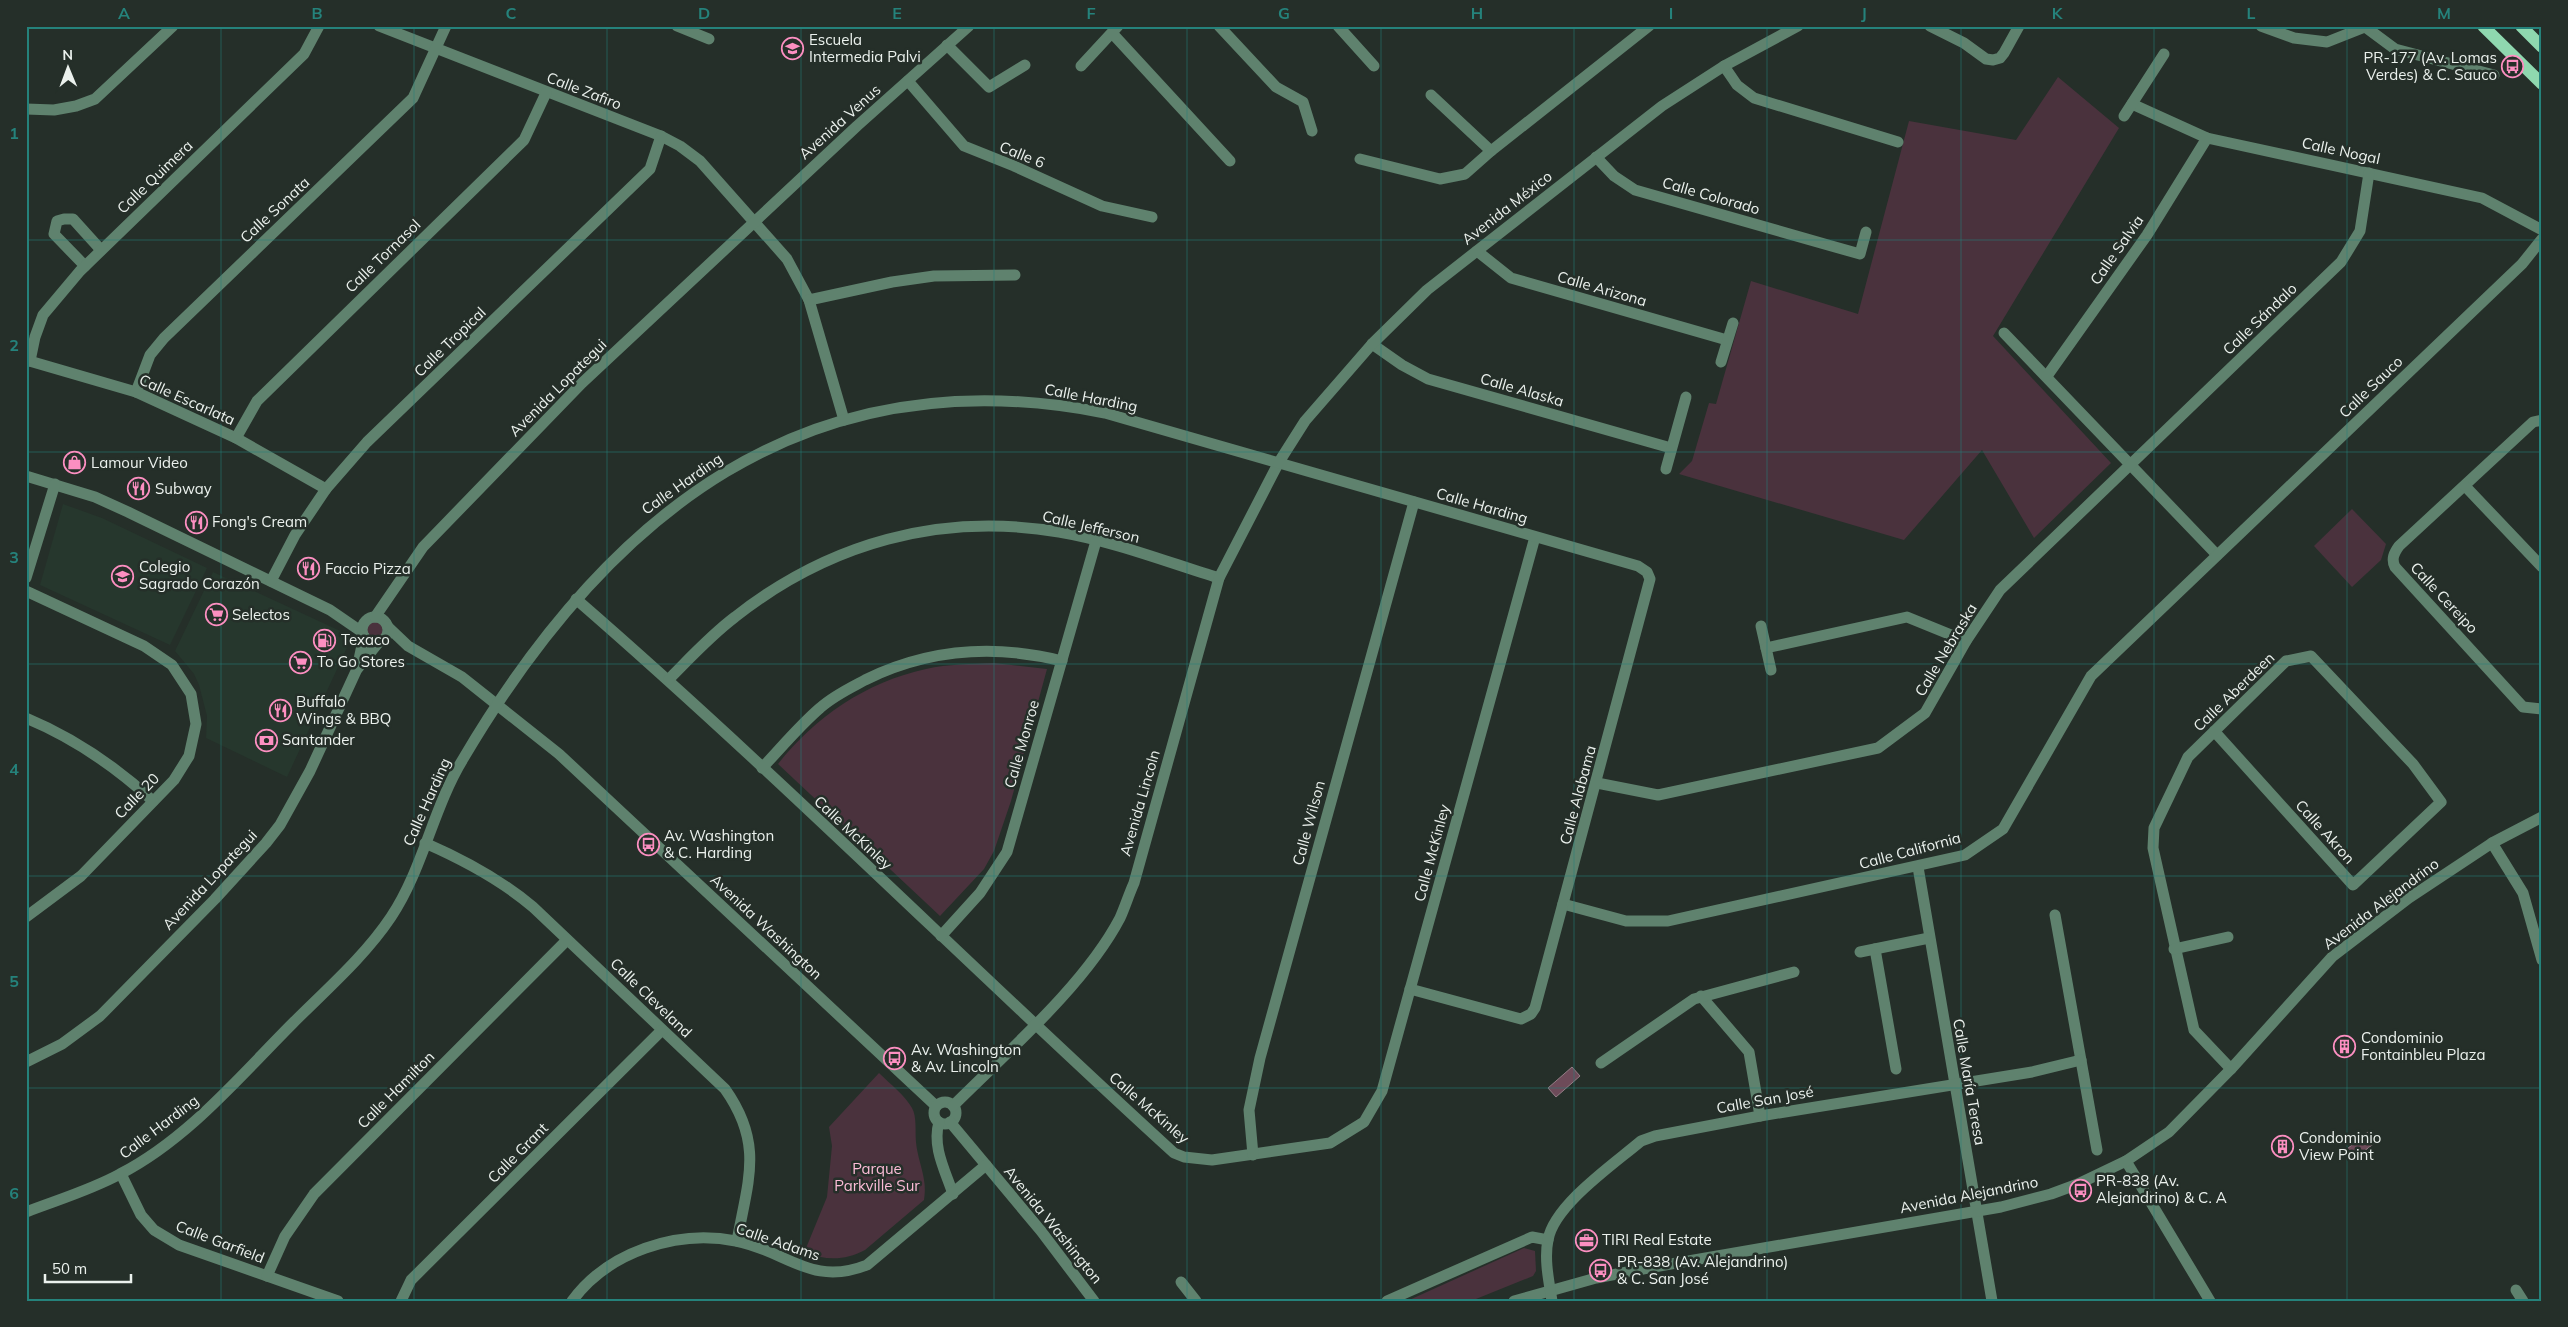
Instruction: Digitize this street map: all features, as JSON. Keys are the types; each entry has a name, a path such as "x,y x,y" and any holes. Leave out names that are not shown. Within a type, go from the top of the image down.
{"main road":[{"path":"2484,26 2542,84"},
{"path":"2521,26 2542,47"}],"street":[{"path":"26,109 54,110 76,106 95,98 173,26"},
{"name":"Calle Quimera","path":"28,360 43,315 84,266 304,54 319,26"},
{"name":"Calle Zafiro","path":"379,26 546,93 661,136 680,146 700,161 787,259 809,300 844,420"},
{"name":"Calle Sonata","path":"136,392 150,355 164,338 413,98 437,50 446,26"},
{"path":"677,26 709,39"},
{"name":"Avenida Venus","path":"754,221 969,26"},
{"path":"1219,26 1276,87 1303,102 1312,131"},
{"path":"1338,26 1374,66"},
{"path":"1360,159 1440,179 1465,174 1490,151 1649,26"},
{"name":"Avenida México","path":"1279,462 1305,421 1372,344 1427,290 1662,106 1724,66 1798,26"},
{"path":"1930,26 1964,42 1986,59 1993,60 2000,58 2004,53 2018,26"},
{"path":"2262,26 2294,38 2327,42 2364,27 2395,49 2494,75"},
{"path":"1081,66 1115,30 1230,161"},
{"path":"947,45 989,87 1026,65"},
{"path":"2124,116 2164,54"},
{"path":"1724,66 1737,85 1754,98 1898,142"},
{"name":"Calle 6","path":"908,80 964,146 1014,166 1102,206 1152,217"},
{"name":"Calle Tornasol","path":"236,438 258,401 524,140 546,93"},
{"path":"1431,95 1490,151"},
{"name":"Calle Nogal","path":"2132,104 2207,138 2482,198 2542,230"},
{"name":"Calle Tropical","path":"270,581 295,535 326,489 367,442 650,169 661,136"},
{"name":"Calle Salvia","path":"2047,376 2147,235 2207,138"},
{"name":"Calle Colorado","path":"1596,156 1614,176 1635,190 1828,245 1860,254 1866,232"},
{"name":"Calle Sándalo","path":"2130,464 2341,262 2360,231 2369,173"},
{"path":"84,266 54,234 57,222 64,218 73,219 102,250"},
{"name":"Avenida Lopategui","path":"371,618 396,587 423,547 448,519 582,383 754,221"},
{"name":"Calle Sauco","path":"2217,554 2522,264 2542,239"},
{"name":"Calle Arizona","path":"1477,251 1511,278 1727,340"},
{"path":"809,300 892,282 934,276 1015,274"},
{"path":"1721,362 1732,323"},
{"path":"2004,333 2217,554"},
{"name":"Calle Alaska","path":"1372,344 1402,365 1428,379 1671,448"},
{"name":"Calle Escarlata","path":"28,360 136,392 236,438 326,489"},
{"path":"1666,469 1686,397"},
{"name":"Calle Harding","path":"26,1212 121,1174 195,1122 364,951 390,918 403,896 424,843 460,764 496,703 544,638 576,599 598,574 650,525 680,500 721,472 788,440 844,420 910,405 969,401 1041,402 1105,413 1638,566 1646,572"},
{"name":"Calle Cereipo","path":"2541,709 2523,707 2395,567 2393,562 2394,554 2399,546 2533,422 2542,420"},
{"name":"Avenida Lincoln","path":"953,1106 1034,1025 1088,966 1120,918 1134,883 1219,578 1279,462"},
{"name":"Calle Nebraska","path":"1597,782 1658,795 1878,748 1926,713 1966,641 2000,590 2130,464"},
{"path":"26,476 94,497 128,512 330,610 363,634 370,642 380,642 388,635 387,625 371,618 330,610"},
{"path":"26,578 55,484"},
{"path":"2466,486 2542,567"},
{"name":"Calle Wilson","path":"1253,1155 1249,1110 1260,1058 1414,502"},
{"name":"Calle Jefferson","path":"669,679 734,618 758,599 815,564 894,537 960,526 1028,528 1059,532 1096,541 1219,578"},
{"name":"Calle McKinley","path":"576,599 669,679 1034,1025 1174,1153 1184,1157 1212,1160 1330,1142 1364,1122 1382,1091 1535,537"},
{"name":"Calle Monroe","path":"941,936 980,893 1007,852 1096,541"},
{"name":"Calle California","path":"1563,904 1626,921 1668,921 1918,867 1964,855 2003,828 2091,676 2217,554"},
{"name":"Calle Alabama","path":"1410,989 1520,1019 1531,1014 1535,1008 1650,579 1646,572"},
{"name":"Avenida Lopategui","path":"387,625 396,587"},
{"name":"Calle 20","path":"26,591 144,646 172,665 191,694 196,724 195,736 183,768 81,876 26,917"},
{"path":"1766,648 1907,617 1966,641"},
{"path":"363,634 371,618"},
{"name":"Avenida Washington","path":"387,625 408,646 462,677 560,754 936,1106 934,1117 945,1122 986,1165 1094,1301"},
{"path":"1761,626 1771,670"},
{"name":"Avenida Lopategui","path":"357,669 363,634"},
{"name":"Avenida Lopategui","path":"26,1062 62,1044 100,1016 247,865 280,825 357,669 380,642"},
{"name":"Avenida Washington","path":"380,642 408,646"},
{"path":"762,768 821,706 845,690 900,664 961,651 1020,653 1062,661"},
{"name":"Calle Aberdeen","path":"2231,1069 2194,1030 2174,949 2153,848 2154,828 2188,757 2286,661 2311,656 2413,764 2441,802"},
{"path":"26,718 80,744 124,775 153,801"},
{"name":"Calle Akron","path":"2214,731 2353,885 2441,802"},
{"name":"Avenida Alejandrino","path":"1514,1301 1552,1296 1648,1268 1976,1211 2051,1194 2078,1184 2126,1161 2169,1132 2231,1069 2332,957 2409,898 2492,843 2542,817"},
{"name":"Calle Cleveland","path":"424,843 457,857 510,888 725,1089 746,1127 752,1163 738,1241"},
{"path":"2492,843 2523,893 2542,960"},
{"name":"Calle María Teresa","path":"1918,867 1992,1301"},
{"path":"2054,915 2097,1150"},
{"path":"2174,949 2228,937"},
{"path":"1860,952 1929,938"},
{"name":"Calle Hamilton","path":"267,1276 285,1236 314,1194 567,940"},
{"path":"1876,949 1896,1069"},
{"path":"1601,1063 1701,996 1794,972"},
{"path":"1701,996 1749,1052 1760,1116"},
{"name":"Calle Grant","path":"401,1301 411,1280 662,1030"},
{"name":"Calle San José","path":"1552,1296 1548,1240 1560,1212 1641,1141 1655,1136 1760,1116 2032,1072 2081,1060"},
{"path":"936,1106 943,1102 953,1106 955,1113 945,1122 936,1139 939,1157 953,1194"},
{"path":"2126,1161 2210,1301"},
{"name":"Calle Adams","path":"572,1301 582,1287 597,1273 637,1251 696,1239 738,1241 814,1271 833,1273 855,1270 867,1265 986,1165"},
{"name":"Calle Garfield","path":"121,1174 141,1214 154,1230 179,1245 338,1301"},
{"path":"1387,1301 1532,1236 1548,1240"},
{"path":"1182,1282 1196,1301"},
{"path":"2516,1290 2523,1301"}],"shaded area":[{"name":"Colegio Sagrado Corazón","path":"63,504 102,518 207,568 170,645 40,585"},
{"path":"213,572 349,635 351,639 287,777 206,738 207,716 199,685 194,674 175,651"},
{"path":"1572,1067 1580,1076 1556,1097 1548,1088"},
{"path":"2368,1132 2376,1142 2355,1158 2347,1149"}],"green space":[{"path":"2058,77 2119,128 1993,336 2111,463 2034,538 1982,450 1904,540 1679,474 1692,461 1709,403 1716,404 1751,281 1858,314 1909,121 2016,140"},
{"path":"2352,509 2386,544 2381,560 2352,587 2314,546"},
{"path":"376,619 384,622 387,630 384,638 376,641 368,638 365,630 368,622"},
{"path":"994,663 1047,669 1011,801 994,851 984,869 940,916 778,764 808,731 843,704 863,692 904,675 934,667"},
{"name":"Parque Parkville Sur","path":"879,1073 897,1089 914,1112 917,1150 925,1185 924,1200 865,1250 857,1254 843,1258 828,1258 804,1253 827,1197 832,1146 829,1127"},
{"path":"1524,1248 1535,1251 1536,1271 1533,1276 1471,1301 1407,1301"}],"place":[{"name":"Escuela Intermedia Palvi","path":"793,49"},
{"name":"PR-177 (Av. Lomas Verdes) & C. Sauco","path":"2513,67"},
{"name":"Lamour Video","path":"75,463"},
{"name":"Subway","path":"139,489"},
{"name":"Fong's Cream","path":"196,522"},
{"name":"Faccio Pizza","path":"309,569"},
{"name":"Colegio Sagrado Corazón","path":"123,576"},
{"name":"Selectos","path":"216,615"},
{"name":"Texaco","path":"325,640"},
{"name":"To Go Stores","path":"301,662"},
{"name":"Buffalo Wings & BBQ","path":"280,711"},
{"name":"Santander","path":"266,740"},
{"name":"Av. Washington & C. Harding","path":"648,845"},
{"name":"Condominio Fontainbleu Plaza","path":"2345,1047"},
{"name":"Av. Washington & Av. Lincoln","path":"895,1059"},
{"name":"Condominio View Point","path":"2283,1147"},
{"name":"PR-838 (Av. Alejandrino) & C. A","path":"2080,1190"},
{"name":"TIRI Real Estate","path":"1586,1240"},
{"name":"PR-838 (Av. Alejandrino) & C. San José","path":"1601,1271"}]}
